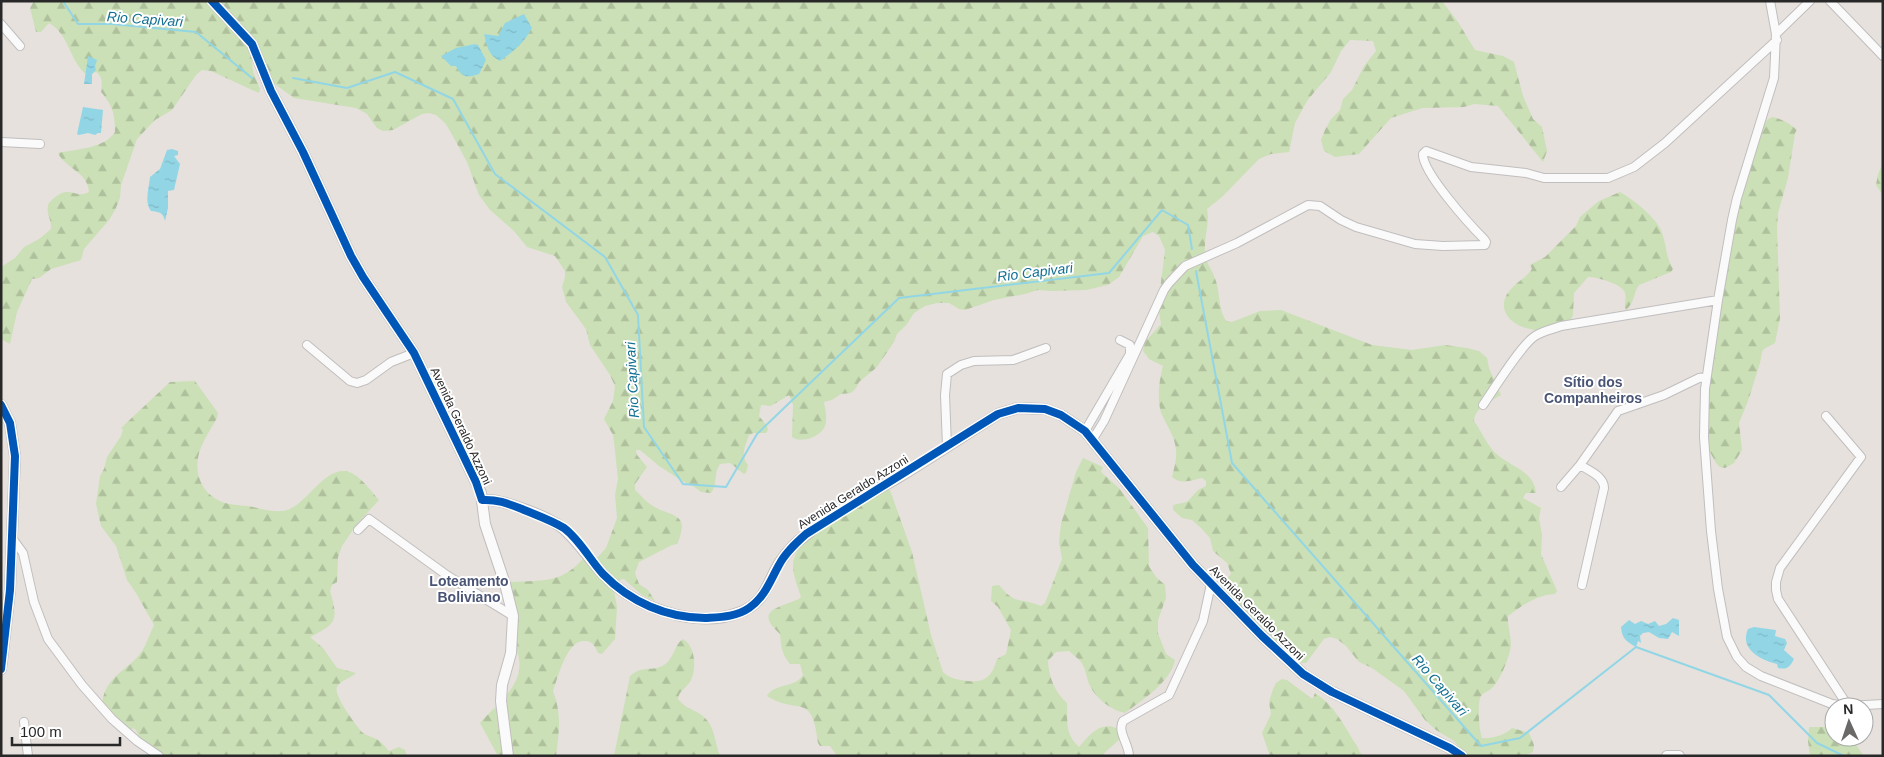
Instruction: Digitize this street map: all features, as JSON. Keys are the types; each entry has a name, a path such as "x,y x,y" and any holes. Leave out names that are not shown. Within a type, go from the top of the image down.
{"street":[{"name":"Avenida Geraldo Azzoni","path":"212,1 252,44 271,91 351,256 363,278 414,353 476,482 482,500 502,502 542,517 565,529 604,575 646,605 671,614 697,618 725,617 748,609 760,599 779,564 806,534 998,414 1018,408 1045,409 1061,415 1085,431 1166,532 1211,584 1303,674 1332,692 1447,752 1462,756"},
{"path":"1770,1 1777,37 1774,78 1737,198 1706,377 1704,437 1718,590 1727,637 1737,657 1746,667 1761,676 1824,701"},
{"path":"1093,440 1104,421 1164,290 1185,266 1237,243 1308,205 1320,206 1341,220 1356,227 1415,244 1480,247 1485,245 1484,239 1430,174 1423,154 1426,152 1471,166 1526,173 1544,178 1608,178 1634,167 1665,143 1777,37 1810,1"},
{"path":"1830,1 1883,56"},
{"path":"1,24 20,46"},
{"path":"1,142 40,144"},
{"path":"1483,405 1524,347 1534,337 1542,333 1561,326 1718,300"},
{"path":"1085,431 1130,354 1130,345 1120,340"},
{"path":"307,345 350,380 357,383 366,380 391,362 414,353"},
{"path":"947,446 945,395 947,374 962,365 974,361 1013,360 1046,348"},
{"path":"1561,487 1580,465 1618,411 1664,395 1699,378 1706,377"},
{"path":"1,405 10,423 14,444 10,590 1,669"},
{"path":"1826,416 1861,457 1780,568 1776,590 1778,599 1842,697"},
{"path":"1580,465 1604,483 1582,585"},
{"path":"482,500 485,524 505,584 512,616 511,653 502,685 501,701 508,756"},
{"path":"358,530 370,519 448,576 512,616"},
{"path":"12,538 23,553 40,620 48,639 82,685 112,719 137,741 159,756"},
{"path":"1129,756 1120,725 1169,695 1203,620 1211,584"},
{"path":"24,722 28,756"},
{"path":"1667,756 1679,756"}],"green space":[{"path":"34,1 1442,1 1458,22 1475,50 1503,56 1514,62 1523,96 1533,119 1542,127 1547,151 1543,162 1498,106 1474,104 1464,107 1423,108 1391,118 1359,154 1335,157 1324,151 1321,140 1325,130 1331,119 1340,110 1343,99 1352,90 1364,66 1376,51 1373,41 1350,40 1341,51 1331,72 1307,101 1295,123 1289,152 1271,154 1259,159 1223,196 1207,209 1205,255 1216,282 1221,310 1226,321 1232,322 1260,311 1281,310 1372,345 1412,350 1445,345 1479,351 1487,358 1489,368 1501,395 1480,408 1474,421 1495,453 1527,475 1534,486 1536,493 1526,493 1523,498 1541,508 1539,518 1542,535 1541,554 1557,591 1555,594 1542,596 1530,601 1508,616 1511,642 1510,651 1497,681 1491,689 1481,696 1479,710 1480,729 1482,738 1498,736 1512,728 1529,733 1534,745 1533,752 1524,756 1466,756 1454,741 1436,730 1425,720 1404,691 1372,668 1359,662 1346,646 1337,639 1330,637 1324,639 1306,663 1302,663 1294,659 1239,615 1224,589 1224,583 1231,574 1227,563 1213,551 1210,538 1201,528 1192,520 1182,518 1173,510 1173,505 1187,502 1198,490 1206,486 1206,481 1202,478 1179,481 1172,477 1176,457 1175,445 1159,406 1159,385 1163,366 1149,359 1143,351 1145,342 1161,324 1159,312 1160,290 1165,250 1159,236 1153,232 1143,236 1119,277 1108,285 1086,290 1038,290 994,300 965,310 949,303 925,306 914,313 897,334 894,342 876,368 859,382 851,393 841,394 832,400 824,402 826,423 817,435 803,440 792,437 793,405 789,395 771,406 761,405 759,416 768,430 766,433 749,435 744,451 744,458 748,465 746,473 744,474 730,463 720,464 711,493 701,492 659,466 640,450 636,450 637,455 647,467 635,484 635,490 650,504 676,516 682,525 677,544 639,562 635,573 639,584 648,590 655,601 642,595 622,579 617,582 614,591 617,607 615,639 602,654 598,653 592,643 588,641 579,642 568,652 553,691 559,716 556,756 498,756 480,723 511,689 519,669 509,582 545,580 564,575 581,561 590,550 593,558 598,557 606,548 617,518 615,495 618,479 614,442 613,435 604,419 613,401 615,386 590,345 586,329 566,302 562,287 565,271 555,256 527,247 514,231 490,210 479,195 467,162 450,131 445,123 436,115 422,114 393,130 383,131 377,128 367,114 356,108 294,98 272,82 255,59 252,60 253,72 260,89 259,93 211,71 202,70 196,75 172,110 155,120 137,139 121,185 120,198 109,220 84,249 81,260 51,269 39,278 32,279 17,312 10,344 1,339 1,267 15,258 24,247 39,239 51,229 48,204 52,200 63,193 84,194 89,192 85,180 58,153 97,145 110,138 115,132 115,120 112,110 101,92 100,76 96,72 87,75 81,69 76,63 66,41 56,28 49,23 41,32 36,32 30,8"},
{"path":"1773,117 1786,122 1797,130 1788,178 1778,213 1780,318 1775,343 1762,352 1748,401 1739,423 1742,450 1734,463 1725,468 1720,467 1716,463 1704,433 1706,392 1739,193 1762,127 1768,119"},
{"path":"1883,163 1883,195 1876,185"},
{"path":"1620,192 1652,217 1661,230 1673,269 1671,272 1639,285 1631,304 1626,310 1625,293 1620,287 1597,278 1588,277 1574,293 1573,315 1571,320 1561,329 1552,334 1514,323 1504,309 1505,299 1512,288 1532,269 1530,265 1545,257 1576,226 1580,217 1599,201"},
{"path":"195,381 218,413 202,445 198,462 199,478 202,485 214,498 228,504 282,511 298,504 328,476 336,472 345,471 360,478 379,500 357,524 342,546 338,557 337,582 332,585 330,591 334,609 333,620 325,629 310,637 323,648 337,668 356,673 343,681 337,687 337,691 346,711 360,730 379,741 389,751 399,747 405,750 407,756 153,756 143,745 136,730 133,728 130,732 102,703 108,685 142,651 154,625 127,580 116,546 101,526 96,504 100,476 107,457 121,436 123,430 121,428 170,382"},
{"path":"1083,458 1103,467 1101,472 1119,488 1148,528 1149,566 1156,577 1165,585 1166,598 1158,620 1158,633 1166,654 1175,660 1172,668 1161,683 1147,697 1125,713 1099,699 1089,684 1083,665 1069,651 1056,652 1048,661 1053,684 1067,703 1069,732 1079,747 1088,736 1105,726 1117,728 1124,733 1102,756 837,756 830,746 820,746 818,743 812,716 807,710 802,707 778,702 767,696 775,689 795,682 803,675 800,664 790,664 787,661 782,650 780,634 769,620 769,615 776,608 801,597 793,570 796,554 815,532 829,522 883,491 890,490 912,552 931,635 943,672 958,680 968,681 980,681 989,676 997,659 1006,654 1011,630 998,607 991,601 992,586 999,585 1010,596 1018,600 1041,606 1045,603 1062,559 1059,542 1061,524 1076,472"},
{"path":"683,639 687,642 694,657 694,669 691,680 680,693 678,699 684,705 702,715 708,722 713,731 720,756 614,756 630,676 639,671 664,665"},
{"path":"1282,679 1287,680 1311,698 1313,698 1315,693 1328,703 1338,715 1364,756 1270,756 1262,733 1271,714 1269,702 1273,689 1276,683"},
{"path":"1809,727 1824,727 1824,747 1857,747 1864,756 1810,756"}],"water":[{"path":"524,14 532,28 526,38 500,61 496,59 490,53 484,34 498,36 505,23"},
{"path":"478,45 486,60 479,74 465,76 460,73 456,66 451,66 441,56 456,48"},
{"path":"88,56 97,60 96,70 92,74 92,84 84,84"},
{"path":"83,107 103,110 101,133 95,135 88,133 77,134"},
{"path":"167,150 178,151 178,155 174,156 180,164 174,190 168,191 168,208 165,221 160,213 151,211 148,195 150,177 160,169"},
{"path":"1673,618 1679,620 1679,636 1672,632 1668,639 1659,638 1649,632 1643,633 1640,636 1641,643 1638,641 1636,647 1627,641 1622,634 1621,627 1629,620 1635,624 1641,621 1648,624 1655,621 1659,626 1666,624"},
{"path":"1754,627 1776,630 1775,636 1785,639 1787,643 1784,650 1794,659 1790,666 1784,669 1778,668 1777,664 1764,660 1749,648 1746,636 1748,629"}],"waterway":[{"name":"Rio Capivari","path":"63,1 78,24 112,24 196,32 252,78"},
{"name":"Rio Capivari","path":"293,78 347,88 395,72 453,99 495,174 605,257 638,315 644,427 683,484 726,487 757,434 899,298 1109,273 1162,210 1188,225 1192,249"},
{"name":"Rio Capivari","path":"1196,271 1232,463 1481,746 1520,738 1636,647 1769,695 1817,743 1844,756"}],"cycle path":[{"path":"212,1 252,44 271,91 303,152 351,256 414,353 476,482 482,500 493,500 508,504 554,522 564,528 575,538 603,574 625,593 650,606 677,615 705,618 722,617 744,611 755,604 767,588 784,556 806,534 998,414 1018,408 1045,409 1061,415 1085,431 1193,565 1262,636 1303,674 1332,692 1450,748 1462,756"},
{"path":"1,405 10,423 15,456 10,590 1,669"}],"district":[{"name":"Sítio dos Companheiros","path":"1593,390"},
{"name":"Loteamento Boliviano","path":"469,590"}]}
